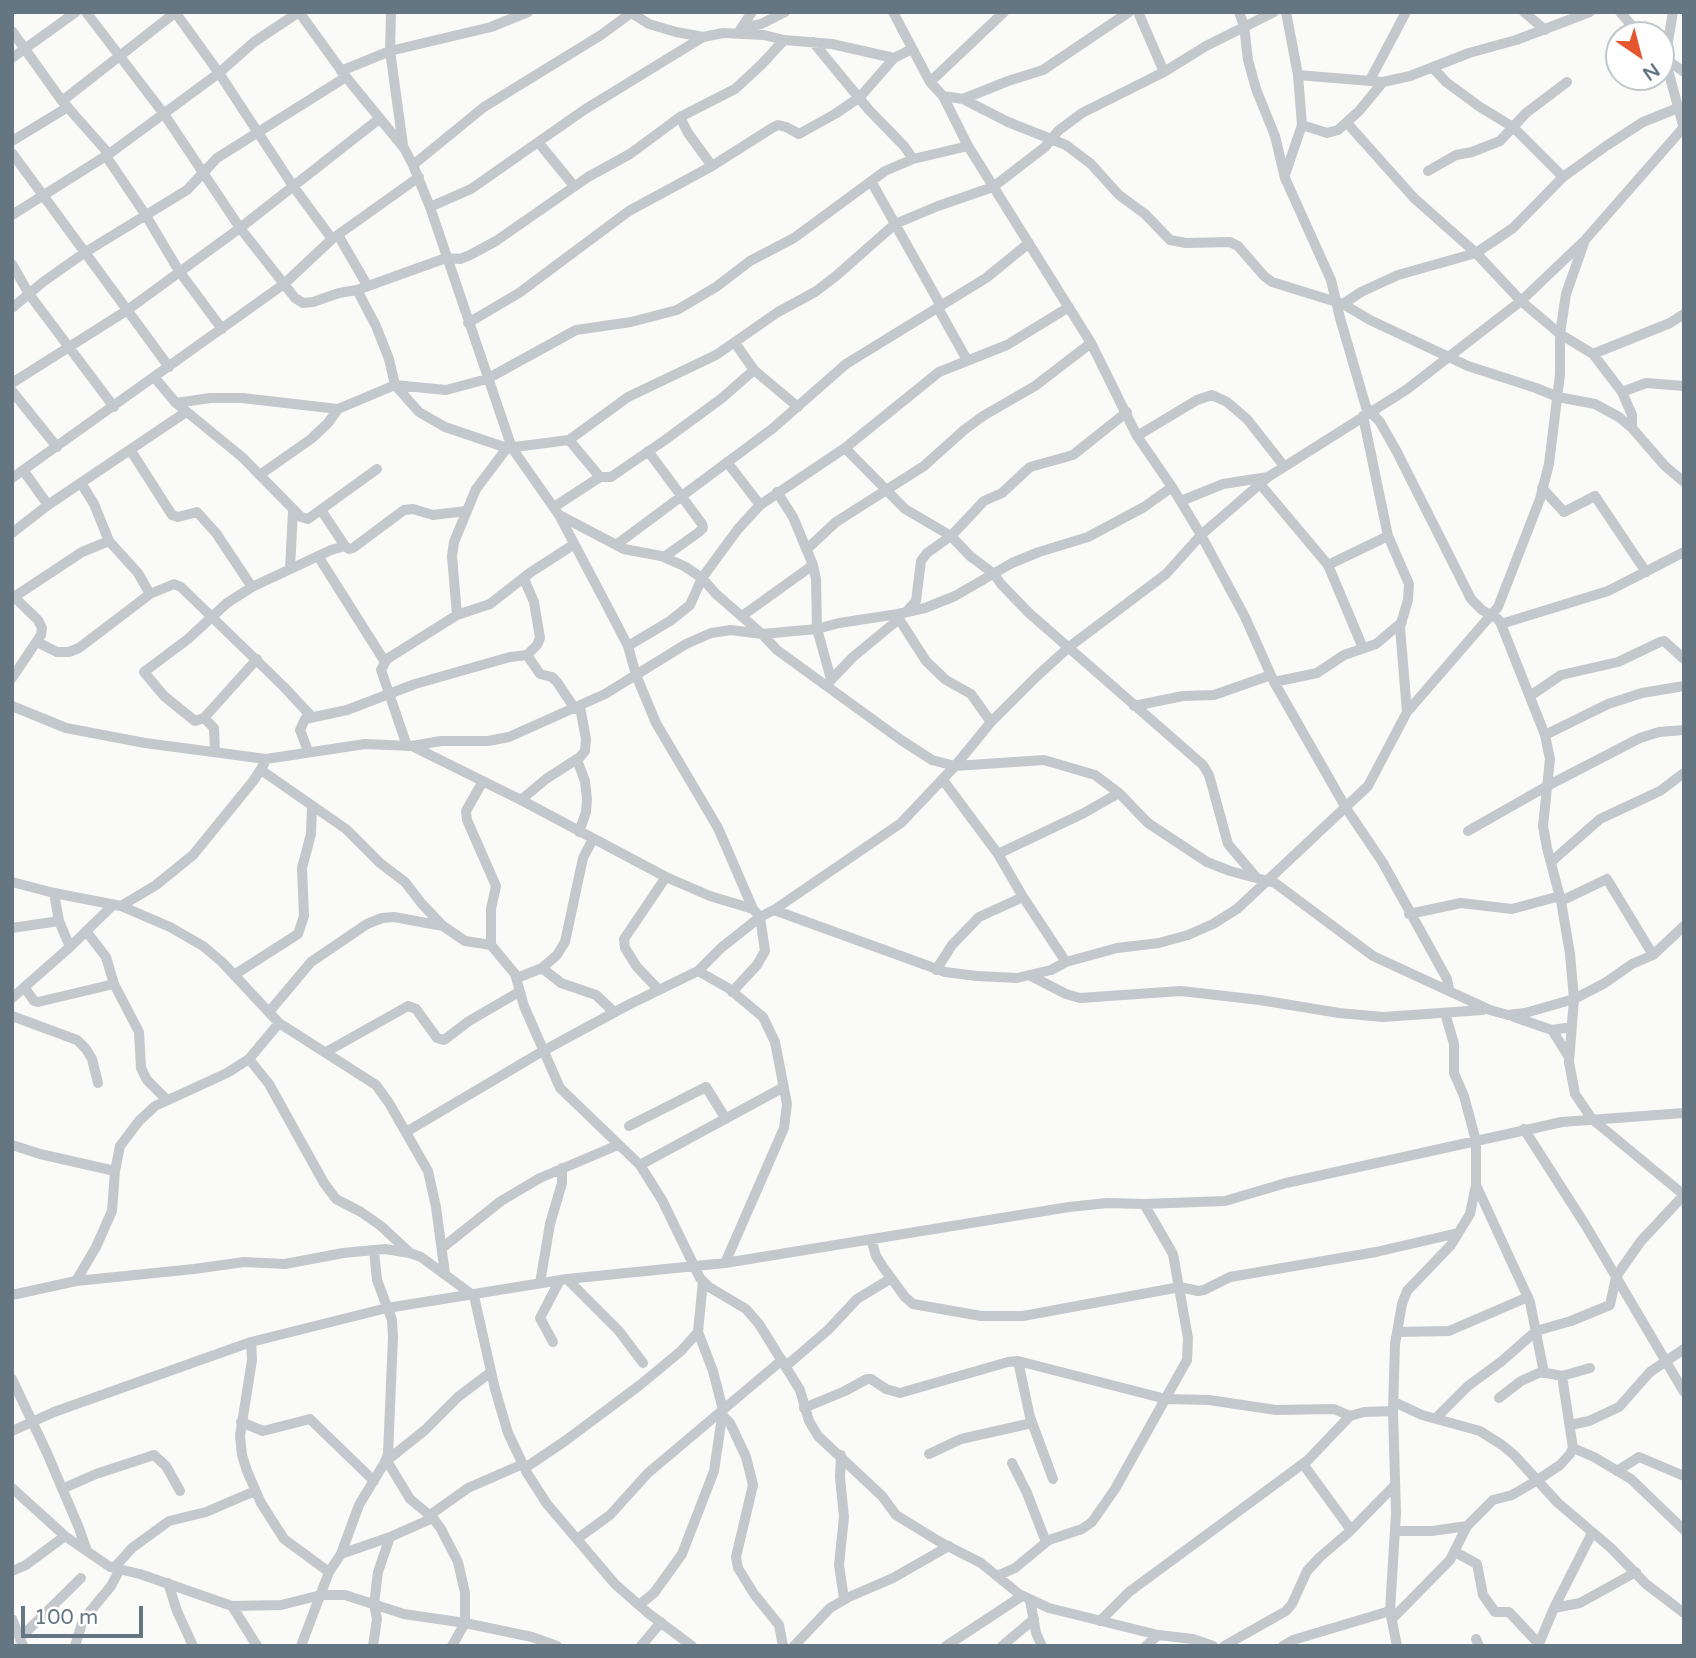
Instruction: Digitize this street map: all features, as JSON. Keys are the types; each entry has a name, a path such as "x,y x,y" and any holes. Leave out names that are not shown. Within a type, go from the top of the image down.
{"street":[{"path":"12,58 76,12"},
{"path":"86,12 164,114 240,228 284,285 303,303 362,287 446,258 460,259 496,241 574,186 630,154 680,117 735,89 784,40"},
{"path":"12,141 64,104 175,12 219,73 293,186 335,237 362,287 391,366 395,385 419,412 433,422 509,448 569,440 628,397 694,366 836,276 895,224 993,187 1082,113 1274,12"},
{"path":"12,215 107,155 219,73 262,36 299,12 343,74 404,148 413,165 430,207 509,448 556,511 628,646 636,676 656,723 718,828 756,913 765,951 757,965 732,992"},
{"path":"391,12 390,51 404,148"},
{"path":"12,308 84,253 187,190 217,158 343,74 390,51 491,27 528,12"},
{"path":"740,31 752,12"},
{"path":"413,165 484,107 638,14 649,24 703,37 740,31 785,12"},
{"path":"893,12 930,82 943,96 968,146 1091,343 1137,436 1172,486 1201,535 1245,617 1272,678 1346,808 1383,863 1447,979 1449,989"},
{"path":"930,82 1004,12"},
{"path":"963,99 1008,81 1043,71 1129,12"},
{"path":"1139,12 1164,72"},
{"path":"1239,12 1244,26 1248,60 1275,136 1285,178 1339,302 1367,414 1388,536 1409,584 1401,641 1407,712"},
{"path":"1285,178 1302,125 1298,75 1286,12"},
{"path":"1370,80 1406,12"},
{"path":"1524,12 1545,30"},
{"path":"1298,75 1383,82 1433,68 1469,52 1516,40 1590,12"},
{"path":"740,31 784,40 832,44 894,58"},
{"path":"12,32 64,104 107,155 179,271 222,328"},
{"path":"430,207 471,189 584,110 703,37"},
{"path":"813,42 913,159"},
{"path":"468,323 519,293 629,211 712,166 772,128 778,125 799,134 860,97 894,58 912,50"},
{"path":"1433,68 1446,82 1513,127 1563,177"},
{"path":"1302,125 1327,133 1338,130 1383,82"},
{"path":"1428,171 1456,155 1491,146 1504,138 1526,113 1567,82"},
{"path":"406,1132 543,1051 698,971 756,913 774,909 901,823 943,780 991,722 1069,647 1166,574 1201,535 1264,480 1406,390 1521,301 1585,240 1684,128 1673,91"},
{"path":"943,96 963,99 1008,122 1066,145 1091,164 1119,195 1145,214 1170,240 1186,243 1230,242 1238,246 1272,282 1339,302 1370,320 1468,366 1558,397 1595,404 1619,417 1632,428 1665,466 1684,482"},
{"path":"1339,302 1398,275 1476,253 1513,228 1563,177 1624,133 1678,108"},
{"path":"680,117 712,166"},
{"path":"12,383 126,311 240,228 379,119"},
{"path":"1347,123 1414,198 1476,253 1521,301 1560,334 1593,354 1622,392 1632,415 1632,428"},
{"path":"538,142 574,186"},
{"path":"176,403 210,398 242,398 338,409 395,385 446,390 486,379 576,330 642,320 689,304 750,261 813,225 885,171 913,159 968,146"},
{"path":"12,153 169,367"},
{"path":"12,478 284,285 335,237 419,177"},
{"path":"871,181 967,360"},
{"path":"774,909 936,970 1017,978 1051,970 1066,962 1117,948 1159,943 1188,935 1213,925 1237,909 1261,879 1346,808 1368,786 1407,712 1493,616 1498,607 1549,464 1558,397 1560,334 1566,294 1585,240"},
{"path":"616,545 798,407 845,364 986,278 1029,243"},
{"path":"12,264 29,294 114,407"},
{"path":"628,646 670,621 690,605 702,578 738,529 760,505 845,448 939,372 1007,345 1069,307"},
{"path":"1593,354 1670,323 1684,314"},
{"path":"735,342 754,370 798,407"},
{"path":"808,548 844,517 924,466 974,423 1035,386 1091,343"},
{"path":"556,511 600,477 611,477 648,451 722,398 754,370"},
{"path":"155,377 176,403 261,474 301,517 308,519 377,469"},
{"path":"1622,392 1646,383 1684,386"},
{"path":"12,392 57,447"},
{"path":"1137,436 1197,400 1212,395 1227,402 1247,419 1284,466"},
{"path":"261,474 311,439 338,409"},
{"path":"12,533 48,505 187,412"},
{"path":"829,682 916,601 921,561 927,553 951,536 984,501 1007,489 1030,467 1073,455 1127,412"},
{"path":"1367,414 1380,422 1392,443 1471,599 1502,624 1545,735 1550,759 1543,826 1560,899 1574,999 1570,1057 1575,1094 1592,1119 1684,1195 1641,1241 1616,1277 1609,1306 1572,1321 1536,1331 1468,1386 1437,1418"},
{"path":"569,440 600,477"},
{"path":"457,615 452,556 454,542 482,478 509,448"},
{"path":"845,448 915,517 951,536 970,556 994,573 1029,613 1203,765 1209,775 1228,844 1261,879"},
{"path":"131,451 172,515 178,517 197,512 216,533 252,587"},
{"path":"648,451 702,524 702,528 664,557"},
{"path":"727,462 760,505"},
{"path":"23,470 48,505"},
{"path":"1181,501 1223,484 1264,480"},
{"path":"1264,480 1328,565 1363,648"},
{"path":"80,483 94,505 109,541 138,573 150,594"},
{"path":"12,706 66,728 145,743 266,759 365,744 409,746 441,741 469,742 509,737 577,708 636,676 686,644 711,633 732,630 762,634 817,629 858,619 901,615 955,596 994,573 1039,552 1088,537 1144,507 1172,486"},
{"path":"1542,488 1564,512 1595,496 1646,572"},
{"path":"777,492 793,517 813,565 816,579 817,629 829,682"},
{"path":"257,659 204,718 195,721 164,696 144,672 188,639 211,616 252,587 337,547 353,548 404,510 413,509 433,515 466,511"},
{"path":"321,510 345,547"},
{"path":"290,569 293,511"},
{"path":"556,511 624,549 664,557 684,565 702,578 777,650 829,682 911,747 932,760 955,766 1044,760 1095,775 1119,793 1148,823 1208,862 1281,887 1373,956 1490,1010 1552,1030 1572,1027"},
{"path":"1328,565 1388,536"},
{"path":"12,678 37,642 42,628 38,620 13,596 82,552 109,541"},
{"path":"573,545 490,604 457,615 385,662 381,670 409,746 521,800 666,877 756,913"},
{"path":"1502,624 1608,590 1684,552"},
{"path":"318,556 385,662"},
{"path":"742,616 813,565"},
{"path":"308,751 300,730 305,719 347,710 389,693 510,657 527,655 540,638 534,601 524,579"},
{"path":"37,642 57,652 69,652 79,648 150,594 174,584 181,587 257,659 312,718"},
{"path":"901,615 926,661 946,680 971,694 991,722"},
{"path":"1134,706 1183,696 1225,692 1272,678 1309,676 1344,655 1376,644 1402,622"},
{"path":"1531,696 1561,675 1618,662 1660,642 1666,643 1684,659"},
{"path":"521,800 546,779 577,760 585,751 586,739 577,708 552,677 540,674 527,655"},
{"path":"1545,735 1608,705 1642,693 1684,686"},
{"path":"204,718 214,728 215,752"},
{"path":"1468,831 1640,738 1659,732 1684,730"},
{"path":"12,998 116,906 156,885 192,855 261,770 266,759"},
{"path":"577,760 587,799 579,832"},
{"path":"261,770 346,829 380,863 405,882 443,926 466,941 491,945"},
{"path":"1551,862 1600,818 1660,791 1684,773"},
{"path":"943,780 998,854 1066,962"},
{"path":"483,781 466,811 467,820 496,886 491,909 491,945 517,978 519,992 543,1051 566,1096 640,1165 662,1200 692,1266 703,1281 746,1309 759,1324 800,1390 804,1408 818,1436 828,1447 841,1455 896,1514 982,1563 1026,1598 1049,1608 1213,1646"},
{"path":"998,854 1084,813 1119,793"},
{"path":"234,975 298,934 304,916 302,868 311,834 312,806"},
{"path":"517,978 542,968 557,955 565,942 583,858 593,839"},
{"path":"659,990 637,967 625,948 624,939 666,877"},
{"path":"1409,914 1461,903 1512,909 1560,899 1607,879 1653,955"},
{"path":"12,882 116,906 170,927 202,946 234,975 279,1023 376,1086 406,1132 430,1179 445,1274"},
{"path":"54,893 59,921 70,947"},
{"path":"936,970 952,945 979,917 1023,897"},
{"path":"270,1012 311,962 367,924 394,917 443,926"},
{"path":"12,928 59,921"},
{"path":"1508,1015 1547,1008 1574,999 1605,983 1632,964 1653,955 1684,926"},
{"path":"86,931 106,957 114,985 139,1032 141,1068 147,1080 167,1100"},
{"path":"542,968 561,983 596,995 614,1012"},
{"path":"1051,970 1051,987"},
{"path":"698,971 732,992 763,1017 775,1042 787,1104 784,1128 725,1263"},
{"path":"1029,975 1080,998 1181,991 1372,1016 1490,1010"},
{"path":"25,988 34,1001 38,1002 114,985"},
{"path":"326,1052 408,1006 416,1009 437,1038 444,1040 468,1021 519,992"},
{"path":"1397,1646 1391,1615 1395,1531 1393,1407 1397,1332 1402,1304 1408,1291 1451,1245 1470,1214 1476,1185 1476,1141 1464,1096 1454,1073 1454,1044 1445,1013"},
{"path":"12,1016 77,1040 92,1059 98,1083"},
{"path":"76,1281 87,1265 112,1211 120,1146 139,1121 167,1100 227,1073 249,1059 279,1023"},
{"path":"1552,1030 1570,1057"},
{"path":"249,1059 269,1084 324,1183 337,1199 381,1226 410,1253"},
{"path":"629,1126 706,1087 726,1119"},
{"path":"640,1165 784,1087"},
{"path":"12,1431 32,1420 251,1342 387,1308 474,1296 540,1283 725,1263 1069,1207 1107,1203 1225,1201 1286,1183 1524,1129 1592,1119 1684,1113"},
{"path":"1524,1129 1667,1360 1684,1392"},
{"path":"12,1145 115,1171"},
{"path":"442,1248 501,1201 540,1178 618,1145"},
{"path":"540,1283 550,1224 562,1183 562,1168"},
{"path":"1476,1185 1528,1297 1535,1319 1544,1373"},
{"path":"997,1576 1016,1568 1046,1542 1082,1528 1097,1517 1187,1360 1189,1350 1173,1254 1144,1204"},
{"path":"871,1239 876,1256 890,1279 913,1304 981,1317 1031,1316 1180,1287 1204,1290 1230,1277 1376,1252 1458,1233"},
{"path":"12,1295 76,1281 244,1262 285,1264 385,1249 421,1257 474,1296 508,1433 547,1504 615,1584 692,1646"},
{"path":"301,1646 329,1572 341,1554 359,1505 388,1454 392,1320 377,1280 374,1251"},
{"path":"577,1539 610,1514 648,1473 828,1330 857,1299 890,1279"},
{"path":"553,1342 540,1318 563,1280"},
{"path":"563,1280 619,1331 643,1363"},
{"path":"703,1281 698,1332 713,1371 723,1413 746,1457 753,1485 736,1557 738,1568 754,1594 779,1625 783,1646"},
{"path":"1397,1332 1449,1331 1528,1297"},
{"path":"341,1554 390,1536 431,1516 468,1488 524,1466 565,1441 681,1351 698,1332"},
{"path":"251,1342 252,1360 241,1422 242,1455 255,1491 284,1539 329,1572"},
{"path":"1570,1424 1589,1421 1619,1407 1650,1372 1684,1349"},
{"path":"804,1408 867,1379 900,1394 1018,1361 1166,1399 1209,1400 1276,1410 1334,1409 1350,1416"},
{"path":"1018,1361 1032,1423 1053,1479"},
{"path":"1499,1398 1521,1381 1544,1373 1562,1376 1590,1368"},
{"path":"386,1461 425,1430 458,1397 491,1372"},
{"path":"1283,1646 1293,1640 1391,1615 1424,1588 1455,1552 1467,1527 1495,1499 1512,1495 1560,1465 1573,1448 1562,1376"},
{"path":"12,1379 87,1551"},
{"path":"1100,1621 1129,1591 1303,1464 1350,1416 1393,1407 1480,1431 1490,1437 1514,1455 1536,1481 1646,1584 1684,1613"},
{"path":"639,1605 654,1593 682,1554 714,1471 723,1413"},
{"path":"241,1422 263,1431 310,1419 374,1481"},
{"path":"929,1454 961,1439 1032,1423"},
{"path":"1573,1448 1586,1452 1641,1487 1684,1530"},
{"path":"62,1489 96,1474 154,1455 166,1466 180,1491"},
{"path":"841,1455 844,1517 839,1565 845,1599"},
{"path":"1617,1471 1639,1457 1684,1476"},
{"path":"386,1461 410,1499 431,1516 458,1562 465,1593 465,1623 452,1646"},
{"path":"1012,1463 1046,1542"},
{"path":"1303,1464 1351,1530"},
{"path":"1224,1646 1286,1611 1307,1572 1395,1485"},
{"path":"12,1488 65,1536 117,1568 232,1606 281,1605 321,1595 345,1595 404,1614 532,1637 557,1646"},
{"path":"75,1646 83,1620 111,1586 117,1568 132,1548 169,1521 206,1512 255,1491"},
{"path":"1395,1531 1467,1527"},
{"path":"1455,1552 1477,1564 1483,1595 1495,1612 1509,1612 1539,1645 1554,1608 1592,1533"},
{"path":"12,1571 26,1565 65,1536"},
{"path":"373,1646 377,1619 374,1604 378,1572 390,1536"},
{"path":"794,1646 830,1608 893,1578 949,1546"},
{"path":"1554,1608 1586,1600 1636,1572"},
{"path":"12,1619 22,1642 80,1577"},
{"path":"168,1583 193,1646"},
{"path":"1026,1598 1042,1646"},
{"path":"946,1646 1026,1598"},
{"path":"232,1606 257,1646"},
{"path":"1002,1646 1034,1619"},
{"path":"641,1646 661,1622"},
{"path":"1146,1646 1158,1635"}]}
